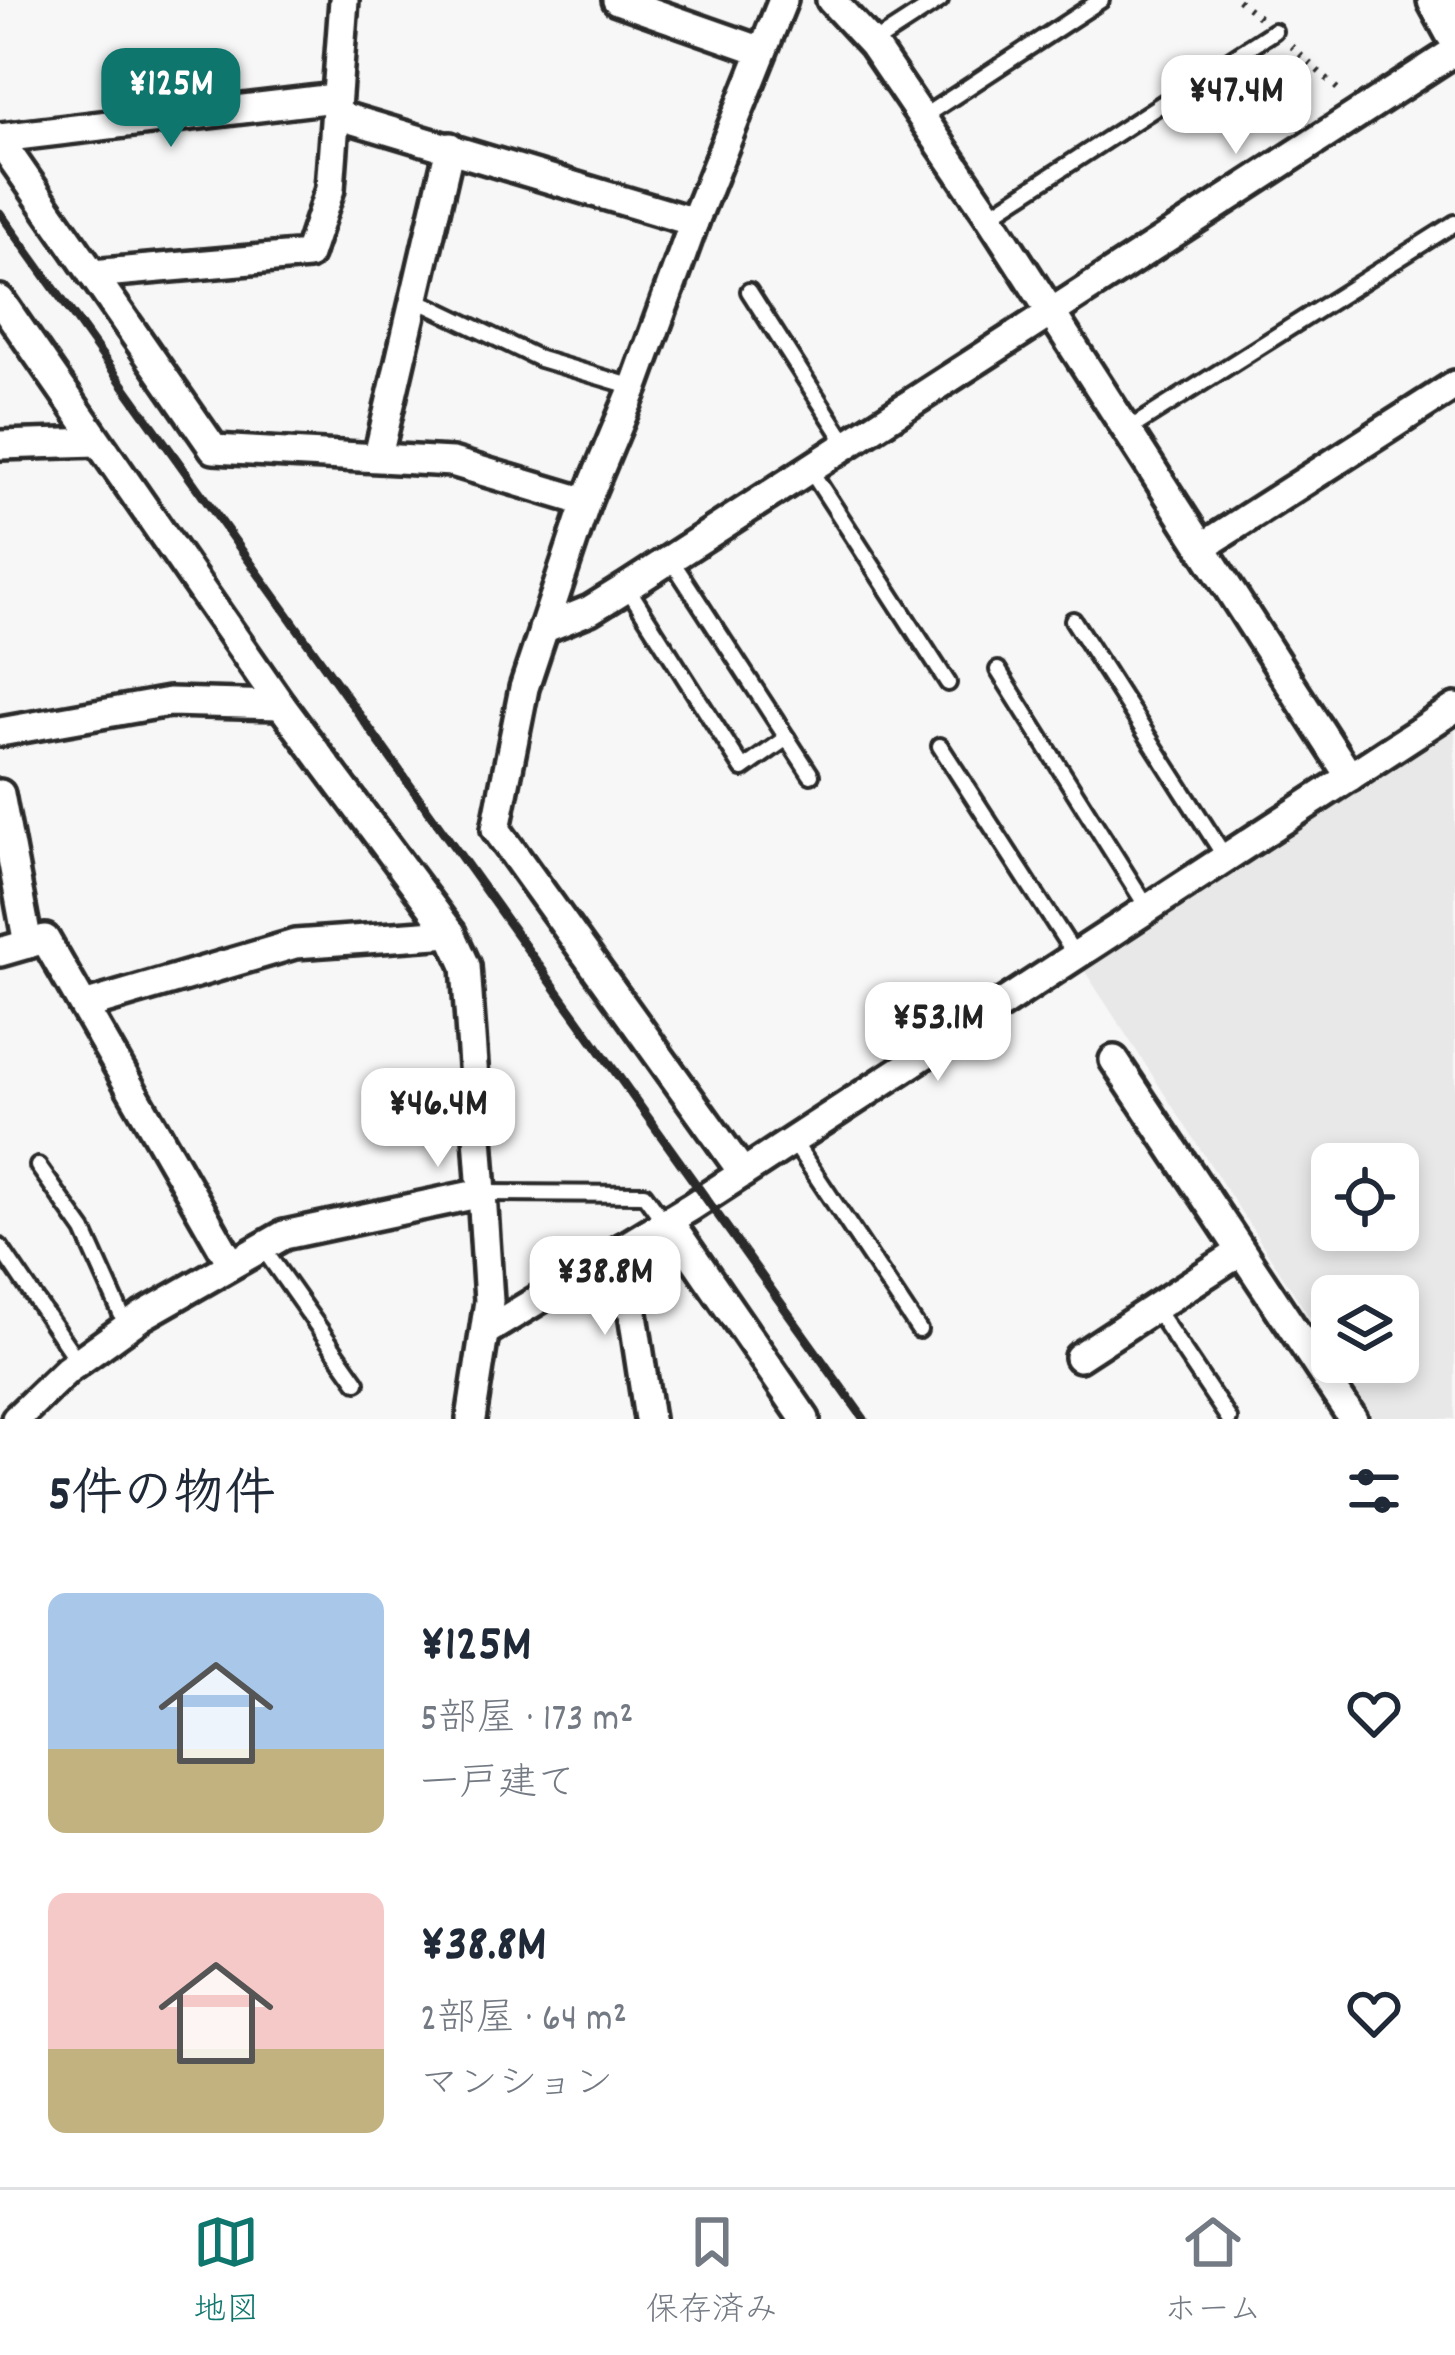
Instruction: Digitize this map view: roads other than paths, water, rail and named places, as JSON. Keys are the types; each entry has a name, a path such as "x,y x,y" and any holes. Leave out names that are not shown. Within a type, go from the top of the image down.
{"street":[{"path":"92,274 308,255 330,189 344,0"},
{"path":"617,0 762,51"},
{"path":"743,1173 496,829 524,688 586,502 783,0"},
{"path":"831,0 872,44 989,216 1350,777"},
{"path":"1438,0 1455,31"},
{"path":"543,629 590,610 1455,51"},
{"path":"586,502 452,462 214,449 0,140 335,107 694,222"},
{"path":"378,455 450,147"},
{"path":"0,300 280,705 451,933 466,966 488,1330 471,1419"},
{"path":"1202,548 1455,385"},
{"path":"0,445 97,442"},
{"path":"0,732 169,702 280,705"},
{"path":"488,1330 793,1142 1455,709"},
{"path":"0,794 28,944"},
{"path":"83,1006 295,944 451,933"},
{"path":"0,952 45,939 231,1263"},
{"path":"1114,1060 1353,1419"},
{"path":"16,1419 78,1362 127,1327 284,1235 482,1192"},
{"path":"666,1221 805,1419"},
{"path":"623,1249 649,1419"},
{"path":"1079,1357 1240,1252"}],"lane":[{"path":"872,44 940,0"},
{"path":"921,118 1101,0"},
{"path":"989,216 1274,31"},
{"path":"1126,431 1455,223"},
{"path":"749,291 846,443"},
{"path":"415,299 540,359 634,387"},
{"path":"809,467 948,683"},
{"path":"670,558 811,775"},
{"path":"627,586 743,769 787,739"},
{"path":"1073,620 1225,857"},
{"path":"998,670 1147,907"},
{"path":"940,746 1076,955"},
{"path":"793,1142 919,1330"},
{"path":"38,1166 84,1231 127,1327"},
{"path":"482,1192 644,1194 666,1221"},
{"path":"0,1246 78,1362"},
{"path":"262,1247 357,1382"},
{"path":"1154,1307 1229,1419"}],"railway":[{"path":"0,213 864,1419"}]}
